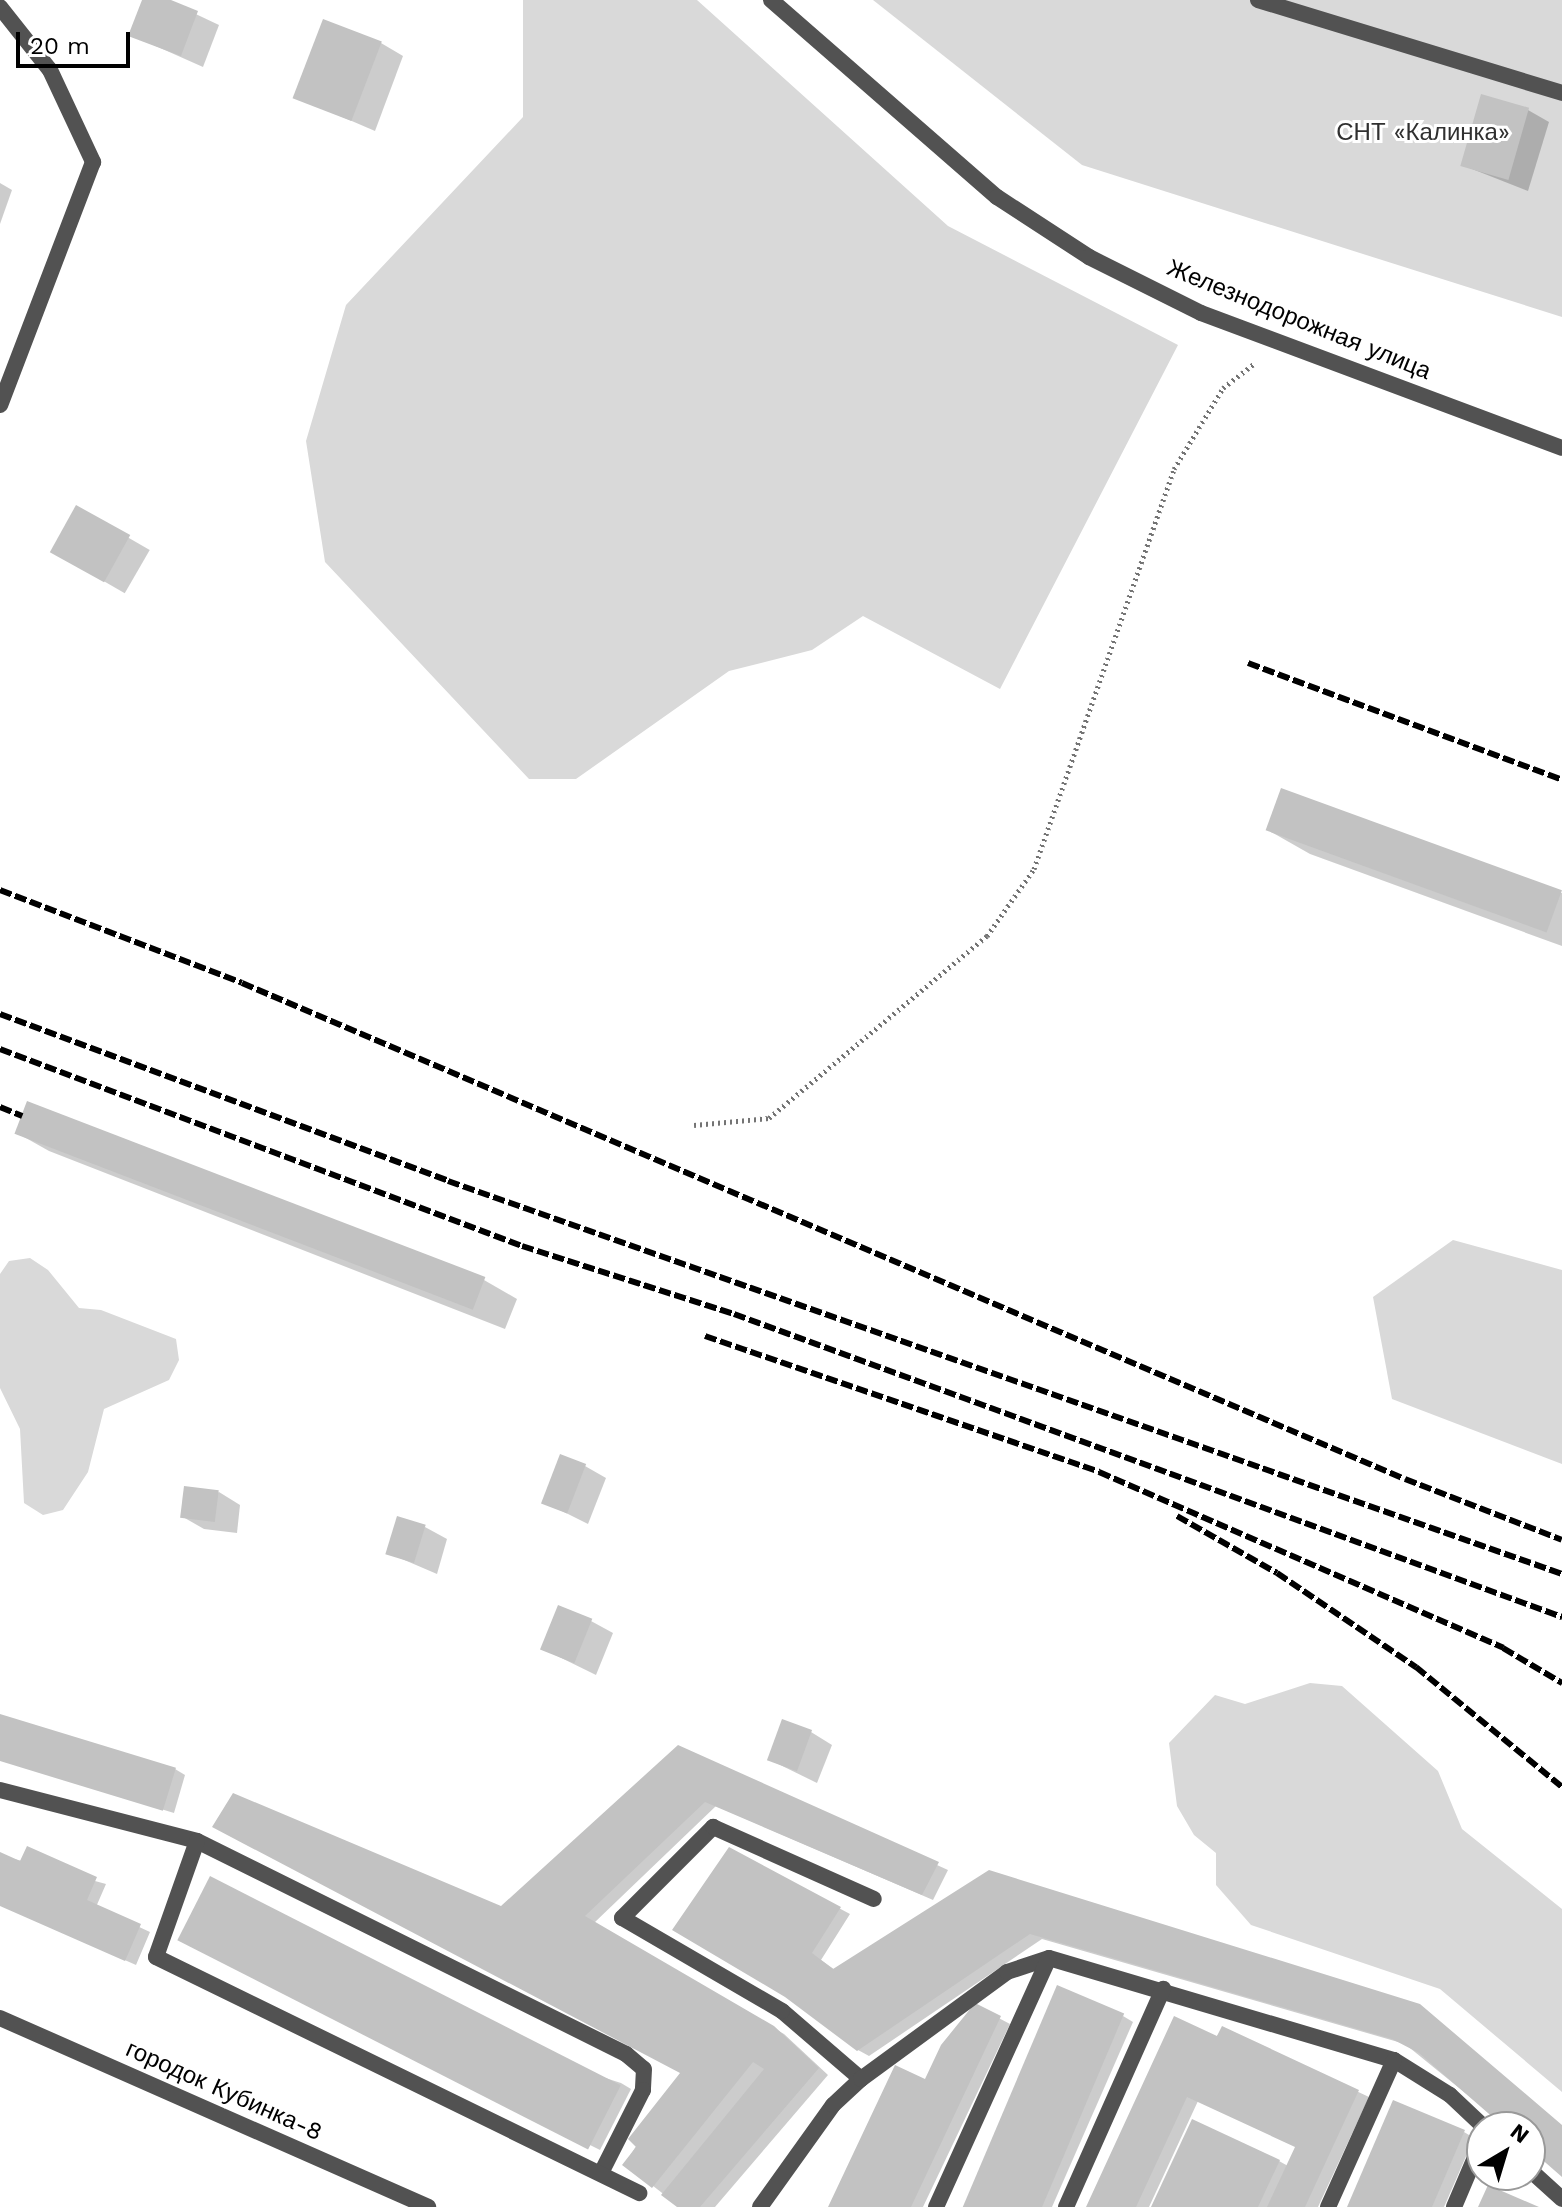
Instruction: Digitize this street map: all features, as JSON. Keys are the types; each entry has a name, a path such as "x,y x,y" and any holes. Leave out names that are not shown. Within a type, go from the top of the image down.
{"street":[{"name":"Железнодорожная улица","path":"771,0 997,197 1089,257 1201,313 1562,448"},
{"path":"1258,0 1562,93"},
{"path":"0,7 50,70 93,162 0,405"},
{"path":"0,1790 197,1841 626,2054 644,2069 643,2090 601,2173"},
{"path":"861,2079 782,2011 622,1918 713,1827 874,1899"},
{"path":"197,1841 156,1957 639,2193"},
{"path":"936,2207 1049,1958"},
{"path":"760,2207 833,2105 861,2079 1007,1972 1049,1958 1163,1989 1394,2060 1450,2095 1467,2111"},
{"path":"1066,2207 1163,1989"},
{"name":"городок Кубинка-8","path":"0,2018 426,2207"},
{"path":"1328,2207 1394,2060"},
{"path":"1454,2207 1466,2179"},
{"path":"1546,2184 1562,2199"}],"path":[{"path":"694,1125 769,1118 987,936 1034,869 1174,469 1223,388 1281,342"}],"green space":[{"path":"523,0 697,0 948,226 1178,345 1000,689 863,616 812,650 729,671 576,779 529,779 325,562 306,441 346,305 523,117"},
{"name":"СНТ «Калинка»","path":"873,0 1562,0 1562,317 1082,165"},
{"path":"1453,1240 1562,1270 1562,1464 1392,1399 1373,1297"},
{"path":"30,1258 48,1270 79,1308 101,1310 176,1339 179,1360 169,1380 104,1409 88,1472 63,1510 43,1515 24,1503 20,1429 0,1388 0,1274 9,1261"},
{"path":"1310,1683 1342,1686 1438,1771 1462,1829 1562,1909 1562,2092 1440,1989 1251,1925 1216,1885 1216,1853 1194,1835 1177,1806 1169,1743 1215,1695 1245,1704"}],"building":[{"path":"142,0 171,0 198,11 181,56 128,36"},
{"path":"323,19 382,42 351,121 293,98"},
{"path":"1481,94 1529,108 1508,180 1460,166"},
{"path":"76,505 130,535 104,582 50,552"},
{"path":"1281,788 1562,890 1547,933 1266,830"},
{"path":"27,1101 485,1277 473,1310 14,1134"},
{"path":"560,1454 586,1464 567,1514 541,1503"},
{"path":"184,1486 219,1490 215,1522 180,1518"},
{"path":"397,1516 426,1525 414,1563 385,1554"},
{"path":"558,1605 592,1619 574,1663 540,1650"},
{"path":"0,1714 176,1768 163,1811 0,1761"},
{"path":"782,1719 812,1730 797,1771 767,1760"},
{"path":"678,1745 939,1862 922,1895 705,1802 585,1916 774,2026 819,2068 700,2207 677,2207 661,2195 764,2069 753,2062 652,2188 622,2165 636,2147 628,2139 680,2073 212,1827 233,1793 501,1906"},
{"path":"27,1846 97,1877 87,1900 141,1924 125,1961 0,1906 0,1852 20,1861"},
{"path":"729,1847 841,1907 812,1953 833,1969 989,1870 1420,2004 1546,2111 1486,2111 1419,2053 1392,2039 1030,1934 857,2051 785,1997 672,1930"},
{"path":"210,1876 621,2085 588,2149 177,1940"},
{"path":"1057,1985 1124,2014 1042,2207 963,2207"},
{"path":"975,2003 1001,2016 911,2207 828,2207 895,2065 925,2079 941,2045"},
{"path":"1174,2016 1217,2036 1222,2026 1359,2090 1305,2207 1267,2207 1295,2147 1187,2097 1136,2207 1086,2207"},
{"path":"1393,2100 1465,2130 1432,2207 1347,2207"},
{"path":"1546,2111 1562,2125 1562,2177 1546,2163"},
{"path":"1192,2119 1280,2160 1258,2207 1151,2207"},
{"path":"1485,2191 1502,2191 1539,2207 1478,2207"}],"railway":[{"path":"1248,663 1562,780"},
{"path":"0,890 242,983 1405,1479 1562,1540"},
{"path":"0,1014 448,1181 1562,1574"},
{"path":"0,1049 522,1246 734,1314 1562,1617"},
{"path":"0,1107 22,1116"},
{"path":"705,1336 1099,1472 1503,1648 1562,1683"},
{"path":"1177,1516 1277,1573 1416,1667 1562,1787"}]}
